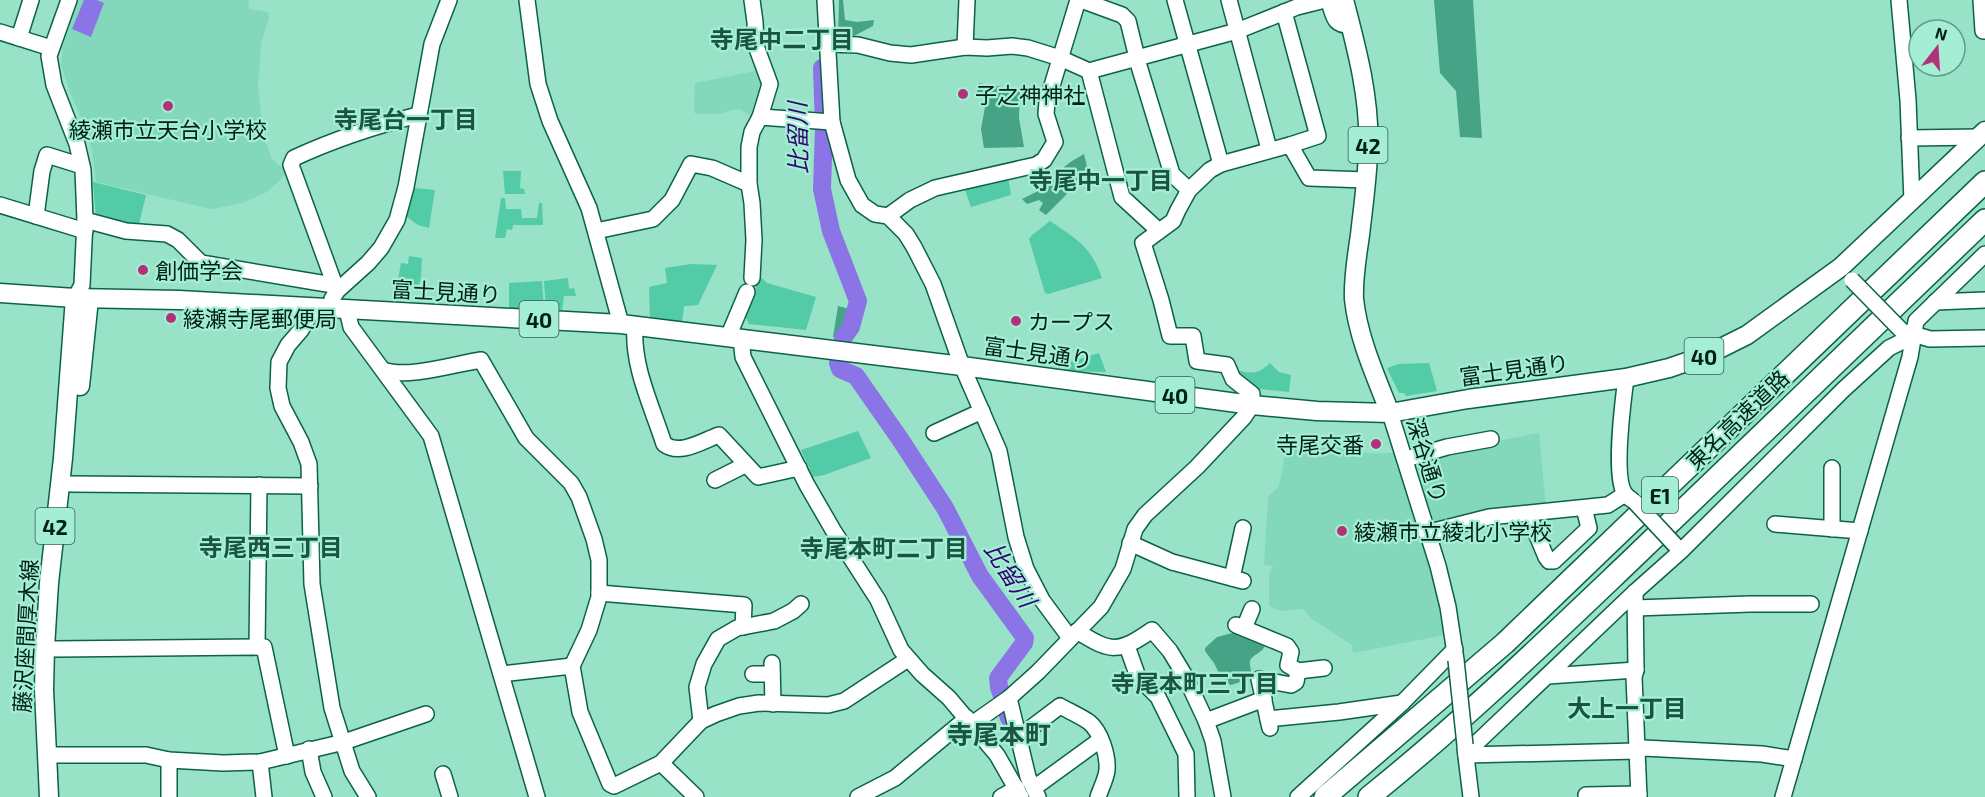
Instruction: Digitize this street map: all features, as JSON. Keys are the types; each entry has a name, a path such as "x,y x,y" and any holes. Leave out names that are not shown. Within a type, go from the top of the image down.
{"highway":[{"name":"東名高速道路","path":"1325,797 1505,643 1985,182"},
{"name":"東名高速道路","path":"1369,797 1525,662 1985,220"}],"main road":[{"name":"42","path":"1344,0 1362,81 1368,127 1366,180 1354,301 1372,367 1390,412"},
{"name":"富士見通り","path":"0,293 82,294 628,325 962,366 1252,405 1317,411 1408,411 1468,399 1626,378 1669,369 1707,355 1747,334 1847,273 1912,201 1982,134"},
{"name":"藤沢座間厚木線","path":"49,797 55,649 71,484 82,294"},
{"name":"藤沢座間厚木線","path":"61,797 52,755 44,690 48,594 82,294"}],"street":[{"path":"19,38 31,0"},
{"path":"69,0 49,56 51,74 82,166 85,225 82,294"},
{"path":"0,205 36,216 85,225 167,234 178,240 201,263 335,288 368,263 381,248 397,220 406,187 432,44 448,0"},
{"path":"527,0 538,84 550,121 585,200 596,231 608,281 635,341 646,398 664,444 678,449 719,435 758,477 799,468"},
{"path":"752,0 756,46 770,84 760,117 750,137 749,184 754,240 750,285 731,330 832,531 878,600 895,639 908,659 970,721 1027,793"},
{"path":"825,0 827,44 825,122 848,180 862,205 875,214 888,216 915,247 948,322 962,366 999,451 1016,537 1026,569 1042,600 1074,634 1099,645 1117,648 1127,646 1152,630 1170,651 1185,676 1206,722 1213,741 1223,797"},
{"path":"965,46 967,0"},
{"path":"888,216 910,200 935,188 1036,165 1044,160 1055,142 1046,114 1047,102 1079,0 1122,15 1128,21 1137,59 1172,174 1189,190"},
{"path":"1175,0 1221,164"},
{"path":"1229,0 1269,149"},
{"path":"827,44 858,45 890,53 911,55 965,46 987,48 1012,46 1028,48 1060,58 1089,71 1237,31 1284,12 1326,0 1329,2 1337,23 1342,26 1351,25"},
{"path":"1899,0 1912,201"},
{"path":"1982,0 1983,31 1985,31"},
{"path":"858,797 895,778 970,721 1006,700 1038,672 1101,607 1122,569 1135,529 1145,515 1197,466 1244,417 1252,405 1252,394 1233,379 1227,365 1197,361 1193,336 1170,336 1143,243 1173,221 1189,190 1210,170 1221,164 1318,136 1284,12"},
{"path":"0,32 51,48"},
{"path":"1089,71 1122,197 1159,231"},
{"path":"418,115 370,127 325,144 294,158 291,165 324,252 335,288 332,299 431,436 537,797"},
{"path":"760,117 825,122"},
{"path":"1909,138 1982,134"},
{"path":"1290,145 1309,178 1366,180"},
{"path":"36,216 42,171 47,155 82,166"},
{"path":"596,231 653,219 672,200 691,164 712,168 749,184"},
{"path":"1466,751 1548,676 1844,389 1908,333 1916,321 1985,254"},
{"path":"1847,273 1908,333 1930,339 1985,338"},
{"path":"1935,302 1985,300"},
{"path":"314,308 283,353 277,375 278,388 282,406 307,458 310,486 312,584 332,708 352,771 368,797"},
{"path":"1783,797 1860,531 1908,333"},
{"path":"383,370 392,374 481,360 526,438 571,483 579,497 599,560 599,593 589,630 572,666 580,712 610,784 624,790 661,763 701,721 739,706 828,705 844,701 908,659"},
{"path":"1626,378 1620,425 1621,483 1630,498 1678,548"},
{"path":"934,434 982,411"},
{"name":"深谷通り","path":"1390,412 1446,597 1466,751"},
{"path":"1406,459 1447,447 1491,439"},
{"path":"715,480 745,465"},
{"path":"1832,468 1832,529"},
{"path":"71,484 310,486"},
{"path":"257,647 259,485"},
{"path":"1426,533 1489,518 1608,505 1630,498"},
{"path":"1528,514 1546,557 1549,561 1554,561 1589,528 1584,508"},
{"path":"1775,524 1860,531"},
{"path":"1130,543 1172,562 1237,580 1243,528"},
{"path":"1586,795 1639,796 1634,677 1636,670 1635,592"},
{"path":"599,593 744,605 743,627"},
{"path":"701,721 698,687 704,664 718,639 743,627 774,621 801,604"},
{"path":"1635,608 1810,604"},
{"path":"1252,609 1240,626 1287,646 1291,652 1288,665 1298,671 1324,668"},
{"path":"1127,646 1138,677 1158,697 1185,754 1187,797"},
{"path":"55,649 264,647 287,756"},
{"path":"1298,797 1455,655"},
{"path":"501,674 572,666"},
{"path":"753,674 772,669 773,704"},
{"path":"1548,676 1636,670"},
{"path":"1298,671 1296,682 1291,685 1259,679 1269,723 1401,703"},
{"path":"1206,722 1264,699"},
{"path":"1006,700 1019,738 1028,777 1027,793"},
{"path":"1019,738 1060,706 1088,722 1094,727 1107,759 1107,770 1098,797"},
{"path":"52,755 146,755 169,760 223,763 260,762 344,742 426,714"},
{"path":"1000,797 1027,793 1100,740"},
{"path":"1466,751 1637,750 1643,748 1762,754 1794,759"},
{"path":"309,750 313,772 324,797"},
{"path":"1466,751 1471,797"},
{"path":"169,760 169,797"},
{"path":"260,762 264,797"},
{"path":"661,763 696,797"},
{"path":"443,774 450,797"}],"shaded area":[{"name":"綾瀬市立天台小学校","path":"78,0 248,0 249,9 268,12 269,18 261,43 258,87 264,138 272,159 284,169 285,174 267,192 242,203 211,209 96,182 92,151 86,129 61,65 63,46"},
{"path":"84,0 97,0 104,3 91,37 72,29"},
{"path":"839,0 843,0 845,20 857,22 874,20 873,26 850,38 838,38"},
{"path":"1434,0 1473,0 1482,138 1460,137 1456,91 1440,73"},
{"path":"761,70 765,83 753,117 740,109 720,114 696,114 694,112 695,83"},
{"path":"979,83 1020,90 1019,118 1024,147 984,148 981,129 987,96 977,93"},
{"path":"1084,154 1087,167 1065,196 1046,215 1039,210 1043,203 1039,200 1027,204 1022,199 1040,190 1040,186 1052,183 1061,170"},
{"path":"503,171 521,171 520,188 524,189 525,194 505,194"},
{"path":"1008,178 1011,195 971,207 964,187"},
{"path":"93,182 146,195 139,224 135,227 96,218"},
{"path":"414,188 435,190 429,228 418,225 406,216"},
{"path":"501,198 505,198 506,209 521,209 522,218 537,218 539,203 542,203 543,225 513,225 512,230 507,229 505,238 495,238"},
{"path":"1050,221 1082,244 1093,258 1102,278 1045,293 1029,239"},
{"path":"409,256 422,258 419,285 397,286 401,263 408,264"},
{"path":"691,264 717,265 698,305 684,306 682,323 650,318 649,287 667,283 665,268"},
{"path":"568,278 569,289 574,288 576,296 564,296 562,310 546,308 544,281"},
{"path":"762,278 767,283 816,297 806,330 749,324 745,316 756,291 756,281"},
{"path":"542,281 544,310 509,308 509,283"},
{"path":"838,306 853,310 843,340 833,337"},
{"path":"1099,353 1106,372 1066,371 1064,364"},
{"path":"1270,363 1279,372 1291,375 1289,392 1259,389 1236,373 1237,370 1259,371"},
{"path":"1429,363 1437,391 1406,396 1404,393 1399,393 1387,368 1399,364"},
{"path":"858,431 871,458 813,477 801,450"},
{"name":"綾瀬市立綾北小学校","path":"1539,433 1546,509 1435,528 1415,460 1444,451"},
{"name":"綾瀬市立綾北小学校","path":"1291,437 1313,445 1329,447 1340,446 1356,437 1356,453 1394,453 1436,588 1445,635 1353,653 1352,645 1312,619 1303,609 1281,611 1269,606 1269,574 1273,566 1264,565 1268,497 1279,486"},
{"path":"1240,631 1267,641 1263,649 1250,661 1251,676 1247,680 1231,685 1223,681 1205,648 1217,637"}],"waterway":[{"name":"比留川","path":"822,68 824,128 822,189 831,231 858,301 851,327 843,338"},
{"name":"比留川","path":"838,363 840,369 856,376 900,439 945,508 980,576 1025,638 1024,643 998,678 1009,718"}],"place":[{"name":"子之神神社","path":"963,94"},
{"name":"綾瀬市立天台小学校","path":"168,106"},
{"name":"創価学会","path":"143,270"},
{"name":"綾瀬寺尾郵便局","path":"171,318"},
{"name":"カープス","path":"1016,321"},
{"name":"寺尾交番","path":"1376,444"},
{"name":"綾瀬市立綾北小学校","path":"1342,531"}],"district":[{"name":"寺尾中二丁目","path":"782,38"},
{"name":"寺尾台一丁目","path":"406,118"},
{"name":"寺尾中一丁目","path":"1101,179"},
{"name":"寺尾西三丁目","path":"271,546"},
{"name":"寺尾本町二丁目","path":"884,547"},
{"name":"寺尾本町三丁目","path":"1195,682"},
{"name":"大上一丁目","path":"1627,707"},
{"name":"寺尾本町","path":"999,733"}]}
